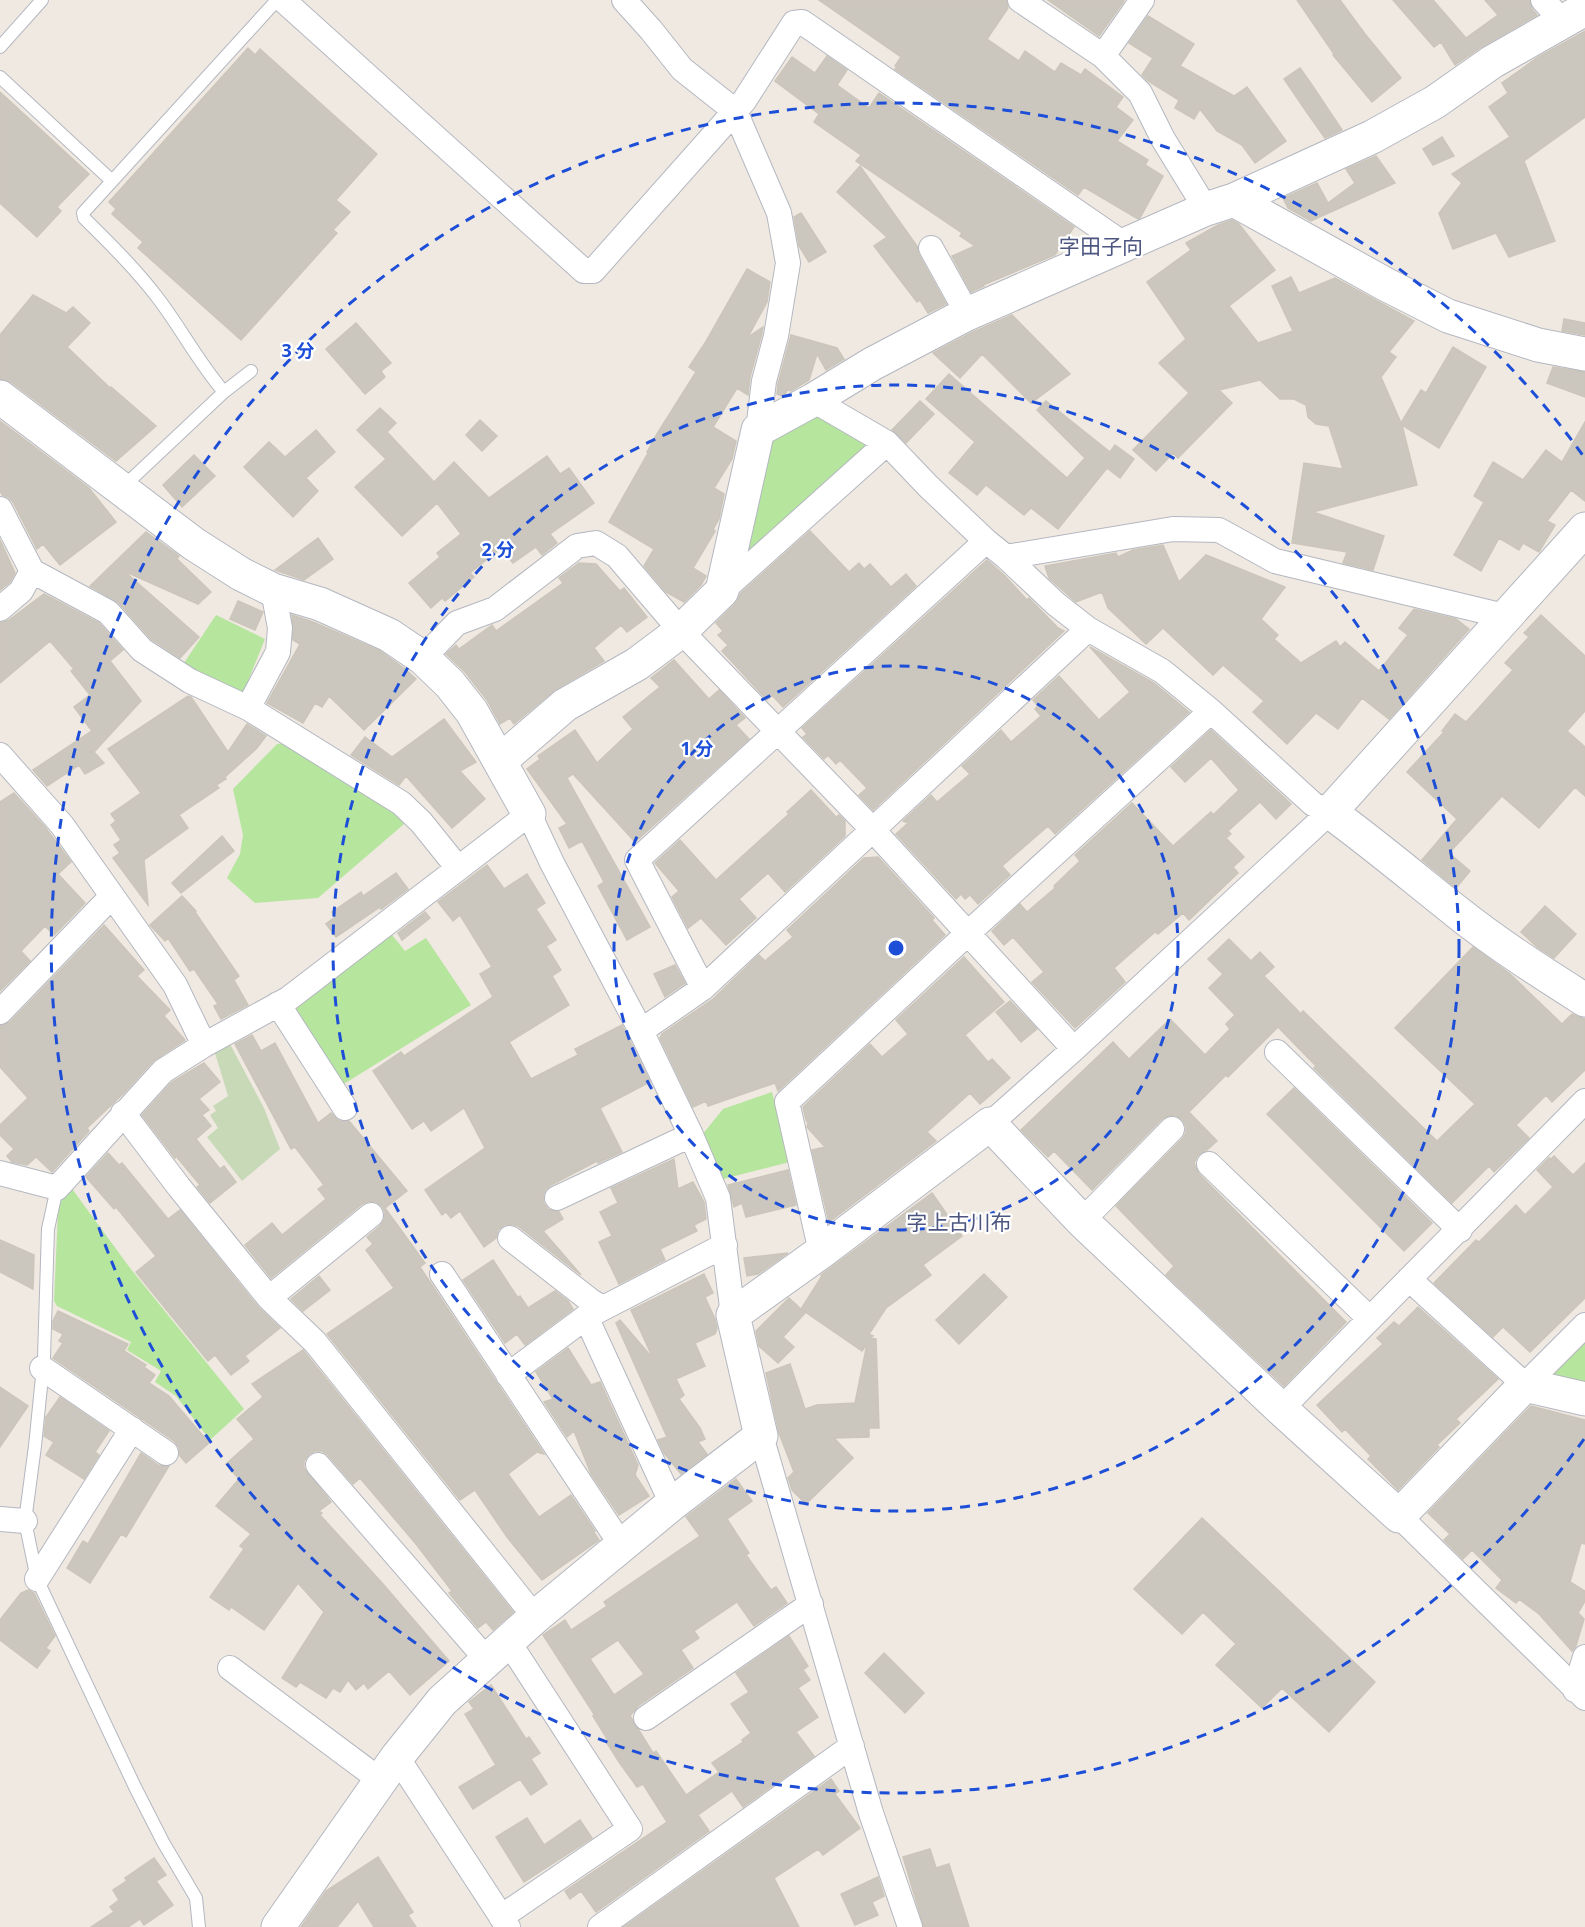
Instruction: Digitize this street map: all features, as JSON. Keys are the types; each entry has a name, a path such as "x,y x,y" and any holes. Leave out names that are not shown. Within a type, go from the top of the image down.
{"street":[{"path":"283,0 584,271 593,271 744,101 794,23 802,22 1125,245"},
{"path":"624,0 682,69 735,111 778,213 788,263 776,336 764,381 758,430 722,591"},
{"path":"1020,0 1103,56 1140,93 1163,139 1220,205 1448,316 1538,345 1585,354"},
{"path":"1103,56 1142,0"},
{"path":"758,430 872,364 967,314 1372,137 1435,102 1564,11"},
{"path":"931,248 967,314"},
{"path":"0,397 194,544 242,574 273,590 320,604 389,635 423,658 450,684 472,712 529,814 552,863 640,1031 691,1135 718,1198 733,1315 761,1436 871,1813 910,1927"},
{"path":"813,400 887,443 928,486 1056,604 1088,629 1162,671 1211,711 1313,804 1330,812 1380,848 1457,912 1536,969 1582,994"},
{"path":"500,761 565,705 637,663 681,631 722,591 887,443"},
{"path":"0,509 32,571 108,612 142,650 189,681 248,708 401,803 421,822 458,868"},
{"path":"1006,557 1173,529 1220,530 1275,561 1508,617"},
{"path":"733,1315 821,1252 990,1124 1074,1049 1330,812 1585,529"},
{"path":"703,988 637,860 986,541"},
{"path":"423,658 457,623 495,609 577,546 596,543 617,556 681,631 872,829 1074,1049"},
{"path":"0,609 21,591 32,571"},
{"path":"248,708 278,652 280,628 273,590"},
{"path":"640,1031 703,988 1088,629"},
{"path":"821,1252 787,1101 1211,711"},
{"path":"0,755 62,825 175,985 204,1045"},
{"path":"0,1173 57,1188 163,1071 204,1045 288,999 529,814"},
{"path":"0,1012 112,896"},
{"path":"278,1004 345,1108"},
{"path":"1277,1052 1460,1230"},
{"path":"1281,1409 1585,1101"},
{"path":"123,1113 179,1187 269,1298 315,1342 535,1617"},
{"path":"990,1124 1082,1221 1281,1409 1399,1516 1580,1694"},
{"path":"1082,1221 1172,1129"},
{"path":"557,1198 691,1135"},
{"path":"1209,1164 1370,1319"},
{"path":"269,1298 371,1215"},
{"path":"510,1238 591,1301 672,1504"},
{"path":"508,1375 595,1313 725,1245"},
{"path":"442,1274 622,1546"},
{"path":"1409,1280 1525,1385 1585,1399"},
{"path":"1399,1516 1585,1324"},
{"path":"42,1368 166,1453"},
{"path":"37,1579 132,1429"},
{"path":"278,1927 388,1769 442,1701 535,1617 672,1504 761,1436"},
{"path":"230,1668 388,1769 505,1922 630,1828 497,1650 318,1466"},
{"path":"0,1520 25,1521"},
{"path":"646,1718 811,1604"},
{"path":"1580,1694 1585,1657"},
{"path":"600,1927 852,1746"}],"lane":[{"path":"0,47 42,0"},
{"path":"225,392 209,374 157,297 125,259 84,218 83,213 277,0"},
{"path":"0,77 112,181"},
{"path":"122,488 251,370"},
{"path":"57,1188 48,1229 42,1368 25,1521 37,1579 135,1787 163,1842 196,1898 199,1927"}],"green space":[{"path":"816,410 863,437 869,450 744,560 772,437"},
{"path":"216,615 265,639 242,696 180,669"},
{"path":"289,743 411,818 318,898 255,903 227,878 240,854 243,835 233,789 277,744"},
{"path":"388,930 405,951 426,938 471,1005 339,1087 293,1008"},
{"path":"230,1044 264,1108 280,1149 242,1181 207,1137 218,1128 210,1115 216,1111 213,1106 228,1096 215,1053"},
{"path":"772,1092 790,1162 723,1179 702,1135 723,1109"},
{"path":"70,1186 130,1268 244,1409 210,1440 176,1396 155,1382 161,1371 127,1350 131,1342 57,1306 54,1301 58,1211"},
{"path":"1585,1341 1585,1385 1553,1375"}],"building":[{"path":"819,0 1006,0 1008,8 987,39 1019,61 1025,51 1055,72 1061,63 1081,75 1085,69 1123,97 1116,107 1133,120 1117,141 1148,160 1145,165 1163,176 1140,218 1138,219 1084,187 1078,195 895,69 901,57"},
{"path":"1048,0 1123,0 1124,1 1099,36"},
{"path":"1297,0 1340,0 1401,78 1372,102 1333,55"},
{"path":"1393,0 1433,0 1466,38 1498,15 1485,0 1529,0 1537,15 1455,65 1441,42 1434,47"},
{"path":"1148,16 1194,44 1180,66 1234,96 1247,87 1286,141 1255,163 1242,145 1217,131 1200,109 1194,119 1175,108 1179,100 1142,75 1153,58 1129,43"},
{"path":"1585,31 1585,117 1524,161 1555,241 1509,257 1496,233 1453,249 1439,213 1462,183 1452,174 1510,137 1489,107 1508,93 1502,83 1537,58"},
{"path":"248,48 255,55 260,49 377,154 336,200 350,212 333,230 337,233 241,340 138,248 143,242 112,214 116,209 109,202"},
{"path":"827,56 847,70 837,85 869,108 879,93 1074,227 1055,255 971,292 952,256 975,246 960,236 962,233 856,161 861,155 814,122 819,114 775,81 792,57 815,73"},
{"path":"1300,68 1342,130 1325,138 1284,79"},
{"path":"0,92 89,174 57,207 61,211 37,237 0,203"},
{"path":"1442,137 1454,156 1433,165 1423,149"},
{"path":"1376,156 1395,183 1311,221 1288,208 1283,198 1317,183 1328,203 1355,183 1346,169"},
{"path":"860,166 917,246 919,255 946,304 928,313 920,300 917,302 874,246 887,237 837,192"},
{"path":"801,213 826,252 809,262 799,246 794,217"},
{"path":"1232,220 1239,224 1275,270 1229,306 1258,343 1293,331 1272,286 1291,277 1299,293 1335,278 1414,321 1389,352 1396,357 1381,377 1401,423 1421,390 1426,393 1453,347 1486,367 1439,448 1402,425 1417,485 1313,512 1384,536 1373,570 1343,563 1347,552 1292,543 1304,463 1343,469 1329,426 1316,424 1308,417 1306,405 1294,399 1280,399 1260,380 1219,390 1232,403 1178,458 1173,453 1156,471 1133,450 1189,393 1159,363 1186,339 1147,282 1191,250 1186,243"},
{"path":"747,269 770,282 767,302 748,337 763,327 762,333 750,377 748,395 737,388 713,427 736,441 732,459 714,488 724,494 719,519 713,529 715,531 693,568 706,576 701,585 684,602 666,592 644,566 654,549 609,522 657,434 696,372 689,367"},
{"path":"33,295 66,313 73,307 90,323 67,347 110,388 156,426 116,461 11,382 0,379 0,335"},
{"path":"1012,315 1070,374 1031,403 982,354 960,378 933,353"},
{"path":"1564,319 1585,323 1585,335 1562,331"},
{"path":"356,323 391,363 381,371 385,377 365,394 326,349"},
{"path":"791,335 837,348 844,359 826,370 817,354 809,380 791,391 787,390 782,396 777,394 778,384"},
{"path":"1553,367 1585,372 1585,397 1547,383"},
{"path":"949,374 1067,478 1085,458 1037,410 1046,401 1110,452 1115,445 1134,459 1120,478 1107,468 1058,529 1031,508 1024,515 986,485 977,495 949,473 975,442 926,399"},
{"path":"920,401 934,414 906,443 892,430"},
{"path":"380,408 396,423 387,432 434,482 454,462 489,498 547,456 560,474 569,468 594,503 550,534 557,543 542,555 536,547 513,563 501,548 470,573 474,577 445,601 442,598 431,608 409,583 440,557 437,553 461,534 437,503 402,536 355,487 386,459 357,430"},
{"path":"480,420 497,436 482,451 466,435"},
{"path":"0,421 89,488 116,522 60,565 43,544 37,549 13,502 2,495 0,490"},
{"path":"1585,422 1585,501 1571,490 1547,521 1555,525 1539,552 1523,543 1519,550 1499,538 1481,571 1454,555 1484,502 1474,496 1493,462 1523,480 1546,450 1562,462"},
{"path":"316,430 335,452 306,478 318,491 293,517 244,467 269,442 285,457"},
{"path":"194,455 215,476 182,507 163,485"},
{"path":"810,531 849,572 859,563 864,569 870,564 891,587 906,574 916,586 783,707 772,695 767,700 722,651 728,645 718,635 723,631 716,623 735,604 741,593"},
{"path":"146,532 179,556 177,559 211,592 198,604 124,571 199,637 180,658 151,639 118,602 90,586"},
{"path":"318,538 333,559 304,580 275,570"},
{"path":"0,540 15,573 10,582 0,590"},
{"path":"1163,545 1179,582 1206,555 1285,587 1261,619 1278,635 1274,639 1301,663 1336,641 1340,647 1345,642 1379,671 1408,635 1399,628 1414,609 1456,619 1469,629 1389,719 1362,698 1338,729 1316,713 1287,744 1253,712 1264,701 1223,665 1213,675 1163,628 1146,644 1108,608 1102,592 1076,602 1049,578 1045,566 1116,553 1118,557 1133,550"},
{"path":"987,560 1027,600 1029,598 1058,628 1064,631 873,810 859,795 867,788 840,760 836,764 828,755 824,759 803,737 807,734 802,728"},
{"path":"579,563 596,564 620,591 624,588 647,617 627,632 621,625 594,648 604,661 556,689 514,724 510,718 500,724 487,700 465,672 446,654 456,645 459,649 492,625 496,631 563,583 559,578"},
{"path":"44,594 99,623 123,650 110,661 141,701 94,752 104,763 85,774 79,765 47,786 33,770 92,731 74,707 90,695 71,671 74,669 50,641 0,683 0,623 9,620"},
{"path":"238,601 263,612 255,630 230,619"},
{"path":"292,615 380,651 416,679 364,730 329,696 322,707 315,703 303,723 267,703 300,644 293,640"},
{"path":"1541,615 1585,656 1585,711 1567,731 1585,747 1585,796 1575,787 1539,828 1502,796 1449,853 1470,871 1456,888 1422,860 1457,819 1407,772 1444,732 1442,731 1455,714 1466,722 1513,670 1505,663 1529,637 1524,633"},
{"path":"1090,647 1154,683 1189,712 1055,834 1048,826 1002,866 1010,875 978,904 970,895 965,899 961,894 956,899 896,834 908,823 903,821 931,795 937,802 970,774 962,766 1001,730 1011,742 1041,716 1035,709 1038,706 1033,700 1059,676 1099,720 1130,692"},
{"path":"674,660 709,699 719,690 745,718 736,725 749,739 635,842 573,774 567,778 650,927 627,940 598,886 604,882 582,841 569,848 559,828 567,824 527,769 540,759 538,756 575,730 597,763 633,729 623,717 660,687 651,678"},
{"path":"188,696 191,697 228,752 247,724 266,736 257,748 225,777 226,779 216,785 219,788 179,815 188,828 144,860 148,905 113,858 120,853 114,845 121,840 111,825 116,821 111,814 141,793 108,749"},
{"path":"444,719 476,762 460,771 485,799 452,828 406,776 399,785 351,755 365,737 392,757"},
{"path":"1211,730 1291,804 1276,819 1260,802 1228,831 1231,834 1226,838 1244,857 1233,867 1238,873 1189,920 1183,913 1158,934 1155,932 1114,968 1125,982 1075,1028 1032,982 1044,972 1013,937 1004,945 992,931 1020,904 1027,912 1055,888 1054,886 1080,861 1075,855 1132,803 1173,846 1211,812 1213,815 1239,790 1211,758 1185,782 1171,767"},
{"path":"811,790 836,817 839,815 845,821 845,836 785,892 768,873 739,899 756,918 726,945 701,918 688,928 672,897 679,891 655,863 680,840 716,880 789,814 787,812"},
{"path":"14,793 45,827 71,862 58,874 85,903 54,935 45,926 21,951 30,961 0,991 0,802"},
{"path":"222,836 234,851 181,893 172,883"},
{"path":"878,857 934,918 932,920 945,935 778,1091 775,1083 708,1106 706,1101 693,1107 660,1038 662,1034 713,999 759,955 765,961 793,937 787,930 864,858"},
{"path":"487,865 504,889 527,874 545,903 536,909 556,940 546,946 561,970 552,976 569,1005 509,1042 531,1079 578,1055 575,1049 622,1025 650,1082 600,1108 622,1152 598,1163 597,1161 551,1185 543,1196 544,1204 548,1209 559,1212 563,1219 543,1231 581,1275 518,1226 504,1225 498,1230 496,1238 484,1247 460,1211 451,1218 446,1212 442,1215 425,1190 485,1148 464,1108 431,1131 424,1121 412,1129 373,1071 401,1052 404,1056 493,997 480,974 492,967 460,915 453,921 438,902"},
{"path":"396,873 408,889 336,937 326,924 335,917 332,912 361,892 363,896"},
{"path":"182,896 196,911 239,976 234,980 248,1005 221,1019 214,1006 218,1004 194,969 190,971 168,938 165,941 150,925"},
{"path":"1545,906 1576,934 1554,958 1537,947 1521,932"},
{"path":"425,912 430,918 402,940 398,933"},
{"path":"104,925 144,970 137,976 170,1010 164,1016 185,1040 153,1061 125,1092 87,1128 89,1131 52,1172 36,1157 27,1165 12,1162 7,1156 14,1149 0,1135 0,1125 28,1098 0,1067 0,1026 10,1022"},
{"path":"1229,939 1251,961 1260,952 1274,967 1264,976 1301,1014 1303,1011 1437,1141 1475,1104 1395,1028 1473,947 1510,974 1562,1024 1572,1014 1585,1019 1585,1070 1552,1102 1546,1095 1516,1125 1529,1138 1494,1172 1489,1166 1452,1203 1314,1068 1316,1066 1278,1027 1189,1112 1217,1141 1198,1155 1194,1163 1199,1174 1346,1322 1284,1386 1166,1275 1174,1266 1116,1206 1183,1138 1186,1126 1182,1119 1175,1115 1162,1119 1092,1190 1054,1151 1048,1157 1021,1130 1113,1042 1129,1059 1170,1019 1205,1055 1230,1029 1226,1024 1235,1015 1209,988 1223,974 1208,959"},
{"path":"964,957 1004,1002 965,1035 988,1062 992,1059 1010,1078 980,1104 970,1093 927,1132 936,1141 829,1222 812,1150 825,1147 807,1127 803,1107 870,1044 882,1057 908,1034 896,1020"},
{"path":"675,965 685,983 665,997 654,974"},
{"path":"1010,1001 1037,1029 1021,1042 996,1012"},
{"path":"252,1035 261,1051 275,1043 318,1123 331,1113 339,1121 349,1121 407,1191 385,1208 425,1263 420,1267 544,1454 537,1452 508,1474 539,1517 571,1495 595,1531 593,1531 599,1540 542,1580 507,1537 475,1490 460,1500 327,1334 394,1288 366,1250 373,1244 367,1237 384,1220 385,1212 382,1206 369,1201 362,1204 271,1278 245,1245 272,1223 282,1235 326,1199 318,1189 324,1185 295,1147 291,1149 235,1044"},
{"path":"204,1063 220,1082 199,1099 209,1110 202,1115 211,1126 196,1139 220,1169 224,1166 236,1182 210,1203 197,1187 200,1185 176,1156 175,1158 142,1115 172,1082"},
{"path":"1294,1088 1432,1223 1404,1251 1267,1114"},
{"path":"108,1153 119,1165 122,1163 168,1219 180,1210 258,1307 280,1328 245,1356 249,1361 231,1375 215,1355 208,1361 136,1272 156,1256 116,1207 114,1209 86,1177"},
{"path":"1554,1156 1573,1175 1585,1163 1585,1298 1530,1352 1503,1327 1493,1337 1434,1283 1476,1240 1479,1242 1516,1205 1525,1215 1553,1187 1537,1170"},
{"path":"674,1159 678,1189 693,1182 704,1202 706,1219 694,1225 697,1231 660,1249 665,1260 619,1284 599,1242 612,1236 600,1212 618,1203 611,1188"},
{"path":"788,1170 796,1205 746,1217 742,1203 734,1207 728,1185"},
{"path":"932,1193 962,1236 923,1265 931,1275 886,1308 869,1334 873,1336 871,1338 876,1339 879,1428 869,1428 869,1437 834,1438 853,1458 806,1504 792,1490 788,1478 794,1472 779,1433 766,1373 790,1364 805,1409 817,1405 855,1403 867,1344 862,1351 801,1309 821,1275"},
{"path":"0,1240 34,1255 33,1289 0,1272"},
{"path":"788,1253 758,1274 747,1276 744,1258"},
{"path":"493,1260 518,1298 520,1296 528,1308 555,1291 568,1301 573,1309 525,1345 517,1334 505,1343 463,1280"},
{"path":"704,1274 713,1293 705,1297 717,1329 715,1334 695,1343 705,1366 676,1379 684,1395 679,1399 700,1428 705,1439 698,1442 707,1454 681,1474 664,1453 658,1440 667,1437 616,1323 620,1320 650,1355 631,1310"},
{"path":"984,1274 1007,1297 959,1344 936,1320"},
{"path":"319,1276 330,1290 303,1311 291,1299"},
{"path":"789,1298 805,1313 783,1337 794,1347 778,1363 759,1346 756,1331"},
{"path":"1418,1307 1498,1379 1456,1419 1460,1423 1437,1445 1439,1447 1398,1490 1368,1459 1371,1456 1345,1429 1342,1432 1317,1405 1383,1344 1377,1338 1394,1322 1399,1326"},
{"path":"58,1311 128,1344 124,1351 146,1365 144,1367 155,1375 149,1383 169,1396 209,1443 186,1463 180,1456 179,1447 174,1441 53,1358 63,1343 59,1341 63,1334 53,1329 53,1321"},
{"path":"568,1348 591,1385 600,1382 638,1465 635,1475 649,1496 619,1515 591,1474 574,1431 567,1437 544,1402 553,1399 536,1372"},
{"path":"303,1350 513,1612 493,1630 486,1622 478,1628 449,1593 452,1591 416,1544 360,1478 353,1484 328,1455 322,1451 309,1454 304,1461 304,1468 331,1502 319,1511 322,1513 320,1515 449,1661 410,1695 389,1671 368,1689 364,1683 356,1690 348,1680 340,1692 333,1688 326,1698 300,1682 296,1687 282,1678 324,1612 298,1583 264,1630 231,1607 229,1610 210,1597 244,1549 240,1546 251,1534 216,1506 239,1479 226,1464 254,1439 237,1419 263,1397 252,1384"},
{"path":"0,1387 28,1406 0,1447"},
{"path":"60,1397 109,1431 95,1452 99,1455 84,1479 46,1455 54,1442 44,1436 46,1417"},
{"path":"1531,1406 1585,1420 1585,1544 1581,1543 1570,1582 1585,1591 1585,1601 1578,1613 1584,1619 1576,1646 1572,1651 1539,1614 1519,1599 1516,1603 1496,1588 1502,1580 1472,1550 1463,1559 1444,1540 1450,1534 1428,1513"},
{"path":"141,1453 158,1465 169,1466 126,1537 121,1534 90,1583 67,1568 83,1541 88,1544"},
{"path":"736,1479 752,1501 727,1519 749,1553 746,1555 771,1590 776,1587 787,1603 754,1626 737,1602 694,1631 699,1638 681,1650 693,1668 638,1706 630,1716 653,1753 656,1751 686,1795 719,1772 712,1763 743,1742 742,1740 751,1733 731,1704 749,1692 736,1673 789,1636 808,1666 803,1670 810,1680 798,1688 818,1717 796,1732 814,1756 743,1807 732,1791 698,1815 709,1831 596,1912 581,1891 570,1899 565,1891 667,1822 643,1784 637,1787 619,1762 607,1743 609,1742 593,1716 594,1714 543,1635 565,1620 571,1630 607,1606 604,1602 700,1536 686,1517","holes":["618,1640 644,1674 614,1695 590,1659"]},
{"path":"1202,1518 1375,1682 1329,1732 1282,1688 1262,1708 1216,1665 1236,1644 1203,1612 1182,1634 1134,1589"},
{"path":"28,1590 34,1593 55,1636 46,1648 50,1651 37,1668 0,1640 0,1620 21,1593"},
{"path":"884,1653 924,1693 905,1713 865,1673"},
{"path":"491,1685 526,1739 529,1737 540,1753 531,1759 547,1784 531,1795 520,1779 473,1809 459,1787 496,1765 465,1714 474,1709 469,1702"},
{"path":"831,1779 839,1791 835,1794 860,1828 823,1855 818,1849 774,1878 799,1927 624,1927"},
{"path":"527,1818 544,1845 580,1820 592,1838 524,1882 496,1837"},
{"path":"930,1849 936,1868 949,1864 969,1927 924,1927 903,1857"},
{"path":"378,1857 413,1912 408,1915 416,1927 374,1927 358,1901 337,1927 301,1927 326,1891"},
{"path":"154,1858 166,1875 156,1881 173,1905 144,1925 140,1919 128,1927 91,1927 114,1912 110,1907 119,1900 113,1890 127,1881 125,1878"},
{"path":"878,1877 884,1896 872,1902 878,1915 855,1925 841,1894"}],"district":[{"name":"字田子向","path":"1101,246"},
{"name":"字上古川布","path":"959,1222"}]}
